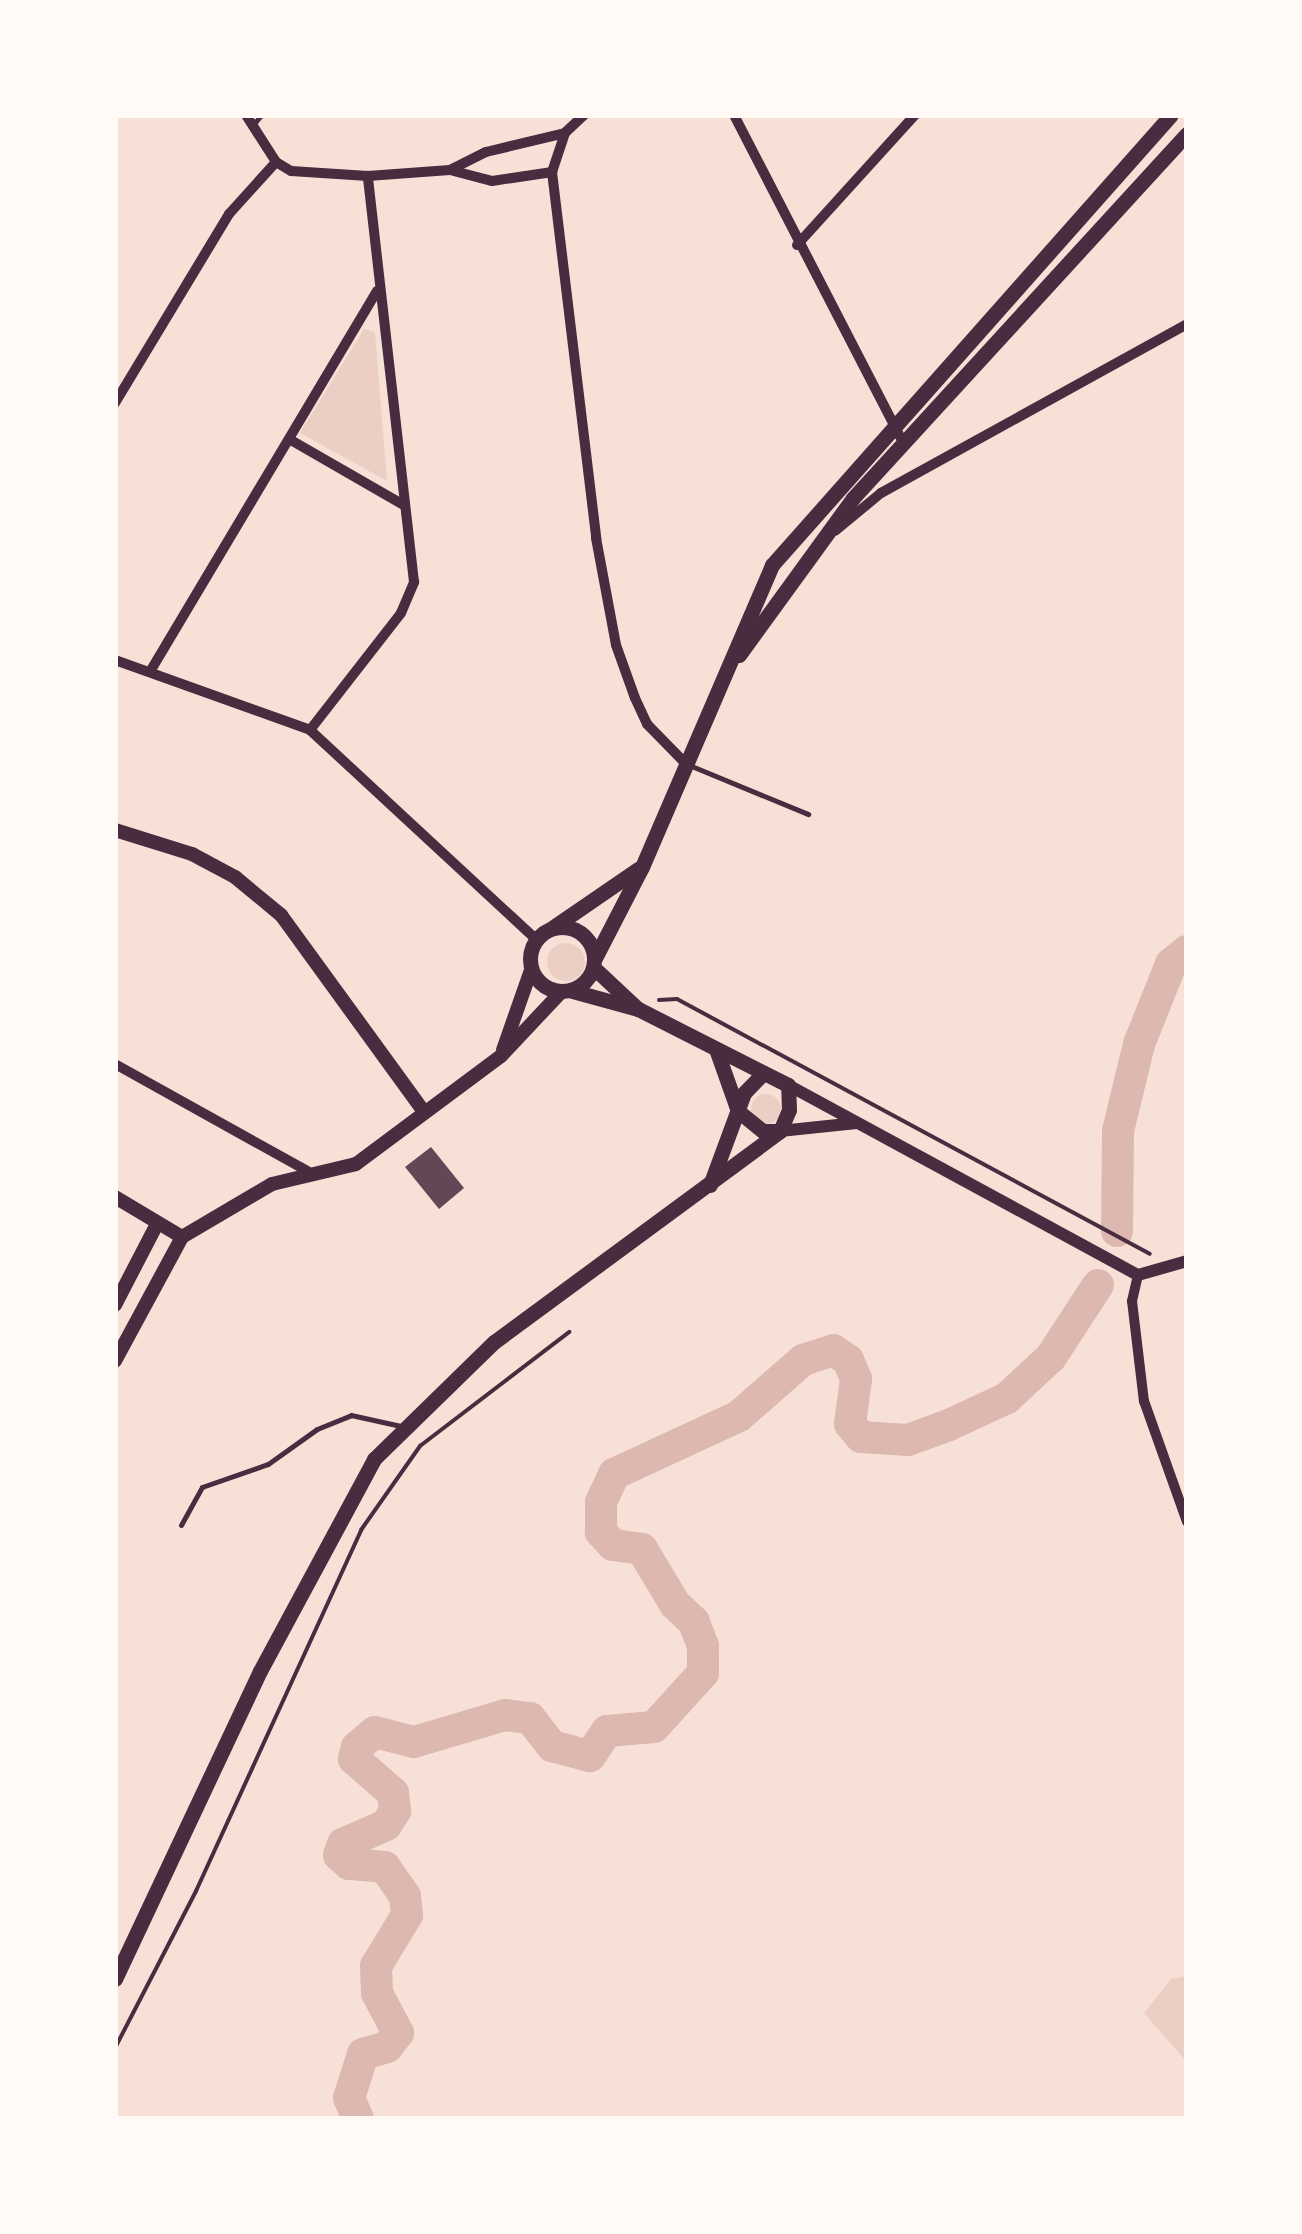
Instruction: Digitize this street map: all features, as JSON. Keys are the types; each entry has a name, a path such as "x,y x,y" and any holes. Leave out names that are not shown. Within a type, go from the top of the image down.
{"main road":[{"path":"115,1361 182,1237 307,1171 356,1164 501,1056 594,963 642,867 772,565 826,497 1171,115"},
{"path":"727,670 808,552 853,498 1066,258 1187,134"},
{"path":"1146,141 1164,159"},
{"path":"115,830 192,854 235,877 281,915 424,1112"},
{"path":"501,1056 531,970 536,940 642,867"},
{"path":"552,928 572,928 588,939 594,963 641,1010"},
{"path":"115,1979 121,1952 334,1524 374,1460 494,1342 708,1188 780,1131 790,1110 788,1086 641,1010 543,986 531,970"},
{"path":"716,1049 738,1111 763,1131 780,1131"},
{"path":"708,1188 738,1111 763,1073"},
{"path":"115,1197 182,1237"},
{"path":"115,1305 156,1224"}],"street":[{"path":"584,115 565,133 552,172 586,460 616,646 647,724 686,764"},
{"path":"734,115 797,246 904,444"},
{"path":"797,246 915,115"},
{"path":"254,118 276,162 320,175 450,170 492,180 552,172"},
{"path":"450,170 486,152 565,133"},
{"path":"115,402 229,214 276,162"},
{"path":"310,730 410,598 414,582 377,291 368,176"},
{"path":"151,670 377,291"},
{"path":"808,552 881,493 1187,324"},
{"path":"288,439 402,504"},
{"path":"826,497 881,493"},
{"path":"115,660 310,730 536,940"},
{"path":"115,1064 307,1171"},
{"path":"788,1086 1138,1275 1183,1264"},
{"path":"780,1131 860,1123"},
{"path":"1138,1275 1132,1301 1144,1401 1187,1522"}],"lane":[{"path":"686,764 808,814"},
{"path":"180,1524 202,1487 268,1464 318,1429 350,1415 404,1427"}],"path":[{"path":"641,1010 677,998 1183,1264"},
{"path":"115,2048 196,1891 360,1530 420,1446 569,1332"}],"shaded area":[{"path":"364,329 375,332 387,481 300,433"},
{"path":"566,943 579,949 585,962 579,975 566,981 553,975 547,962 553,949"},
{"path":"766,1094 777,1098 781,1109 777,1120 766,1124 755,1120 751,1109 755,1098"},
{"path":"1187,1976 1187,2062 1144,2013 1171,1979"}],"building":[{"path":"431,1147 464,1188 439,1209 405,1167"}],"waterway":[{"path":"1117,1231 1118,1131 1139,1044 1171,964 1187,951"},
{"path":"358,2119 349,2098 363,2054 387,2047 398,2033 377,1993 376,1966 407,1915 405,1896 385,1867 349,1864 339,1855 343,1844 386,1825 395,1811 393,1793 354,1759 357,1747 375,1732 414,1742 505,1715 530,1718 552,1746 590,1756 607,1731 654,1727 703,1673 703,1646 694,1622 675,1604 642,1549 613,1545 601,1532 601,1502 614,1474 739,1416 803,1360 833,1350 848,1360 856,1379 850,1424 861,1437 908,1440 949,1425 1007,1398 1051,1357 1098,1285"}]}
